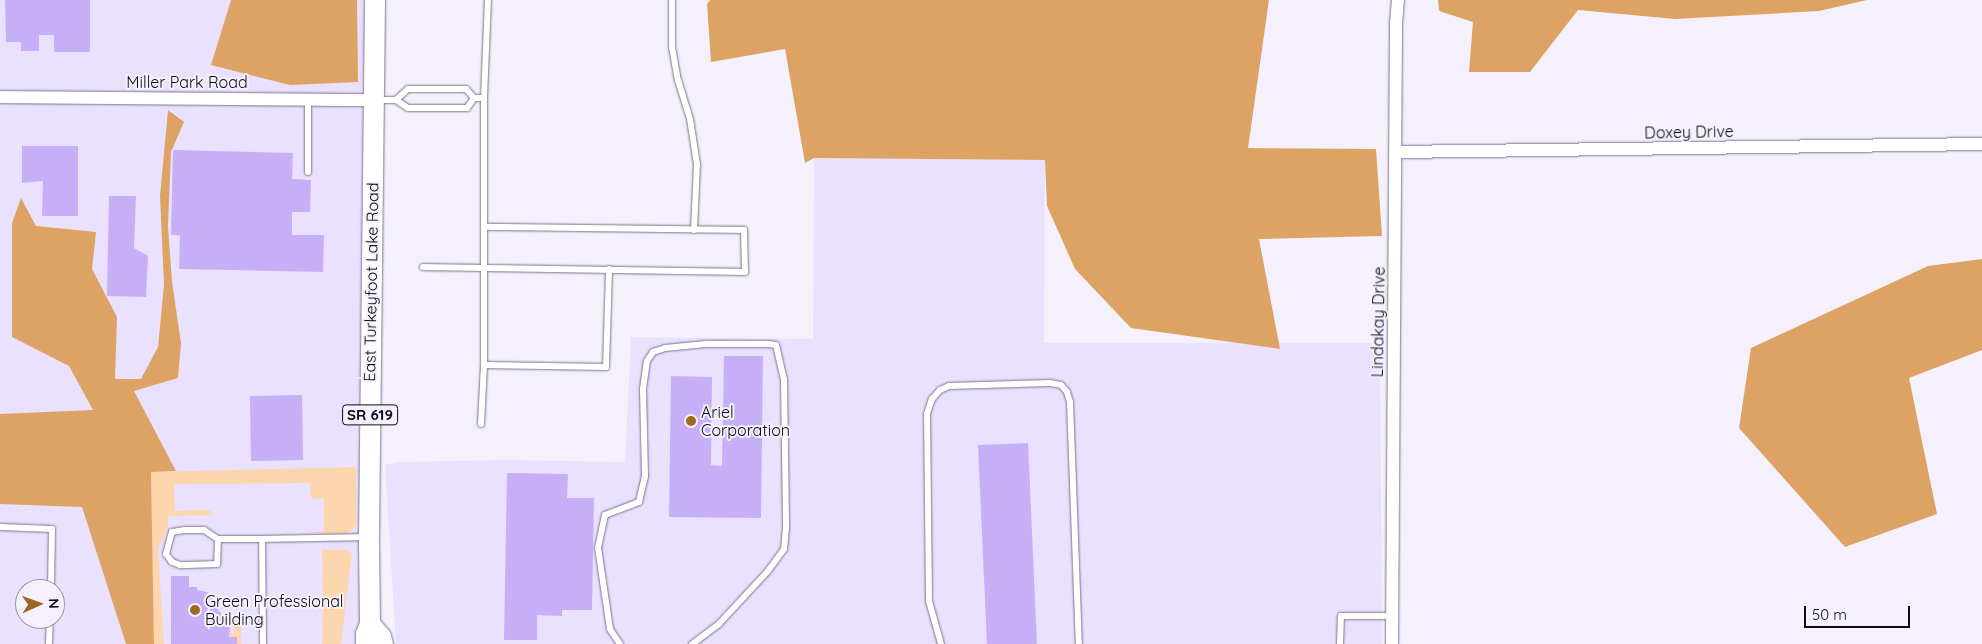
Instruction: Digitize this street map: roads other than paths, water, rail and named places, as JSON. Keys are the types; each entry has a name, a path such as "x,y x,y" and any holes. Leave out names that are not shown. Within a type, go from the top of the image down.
{"main road":[{"name":"East Turkeyfoot Lake Road","path":"366,644 366,634 370,624 369,537 375,0"},
{"path":"370,624 381,637 383,644"}],"street":[{"name":"Lindakay Drive","path":"1392,644 1396,24 1398,0"},
{"name":"Miller Park Road","path":"0,98 308,98 373,100"},
{"name":"Doxey Drive","path":"1396,152 1982,144"}],"lane":[{"path":"481,424 484,365 484,98 488,0"},
{"path":"672,0 672,47 678,80 690,119 697,164 694,230"},
{"path":"396,100 408,89 466,89 474,98 484,98"},
{"path":"308,98 308,172"},
{"path":"373,100 396,100 408,108 467,108 474,98"},
{"path":"423,267 745,272 744,230 484,227"},
{"path":"484,365 606,367 609,270"},
{"path":"620,644 610,629 598,548 605,515 639,502 645,477 643,389 647,362 653,352 665,348 706,344 769,344 776,346 784,378 786,527 784,549 768,571 719,624 692,644"},
{"path":"941,644 929,600 927,414 932,400 940,390 949,386 1050,383 1061,385 1067,392 1070,402 1079,644"},
{"path":"0,526 52,529 50,579"},
{"path":"218,539 217,564 180,565 172,562 166,554 167,543 172,532 184,530 204,530 218,539 369,537"},
{"path":"262,539 263,644"},
{"path":"1340,644 1341,616 1392,616"},
{"path":"49,644 50,629"}],"place":[{"name":"Ariel Corporation","path":"691,421"},
{"name":"Green Professional Building","path":"195,610"}]}
